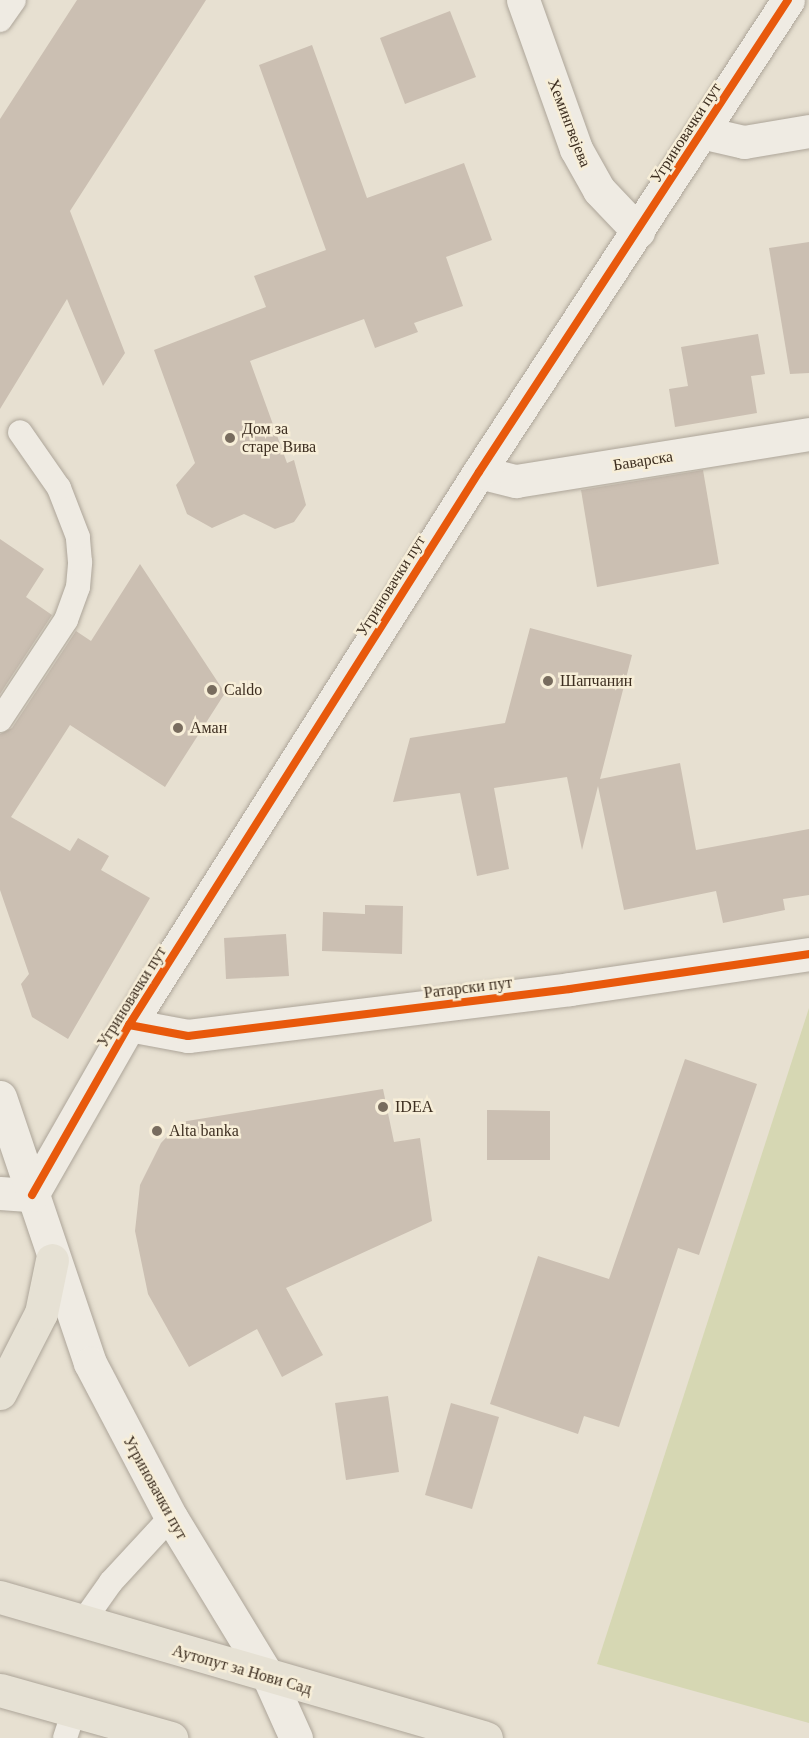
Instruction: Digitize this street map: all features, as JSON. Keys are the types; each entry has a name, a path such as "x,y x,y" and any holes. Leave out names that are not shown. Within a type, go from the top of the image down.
{"main road":[{"path":"0,1393 40,1312 52,1260"},
{"name":"Аутопут за Нови Сад","path":"0,1597 269,1678 486,1738"},
{"path":"0,1690 69,1725 171,1738"}],"street":[{"name":"Хемингвејева","path":"524,0 580,157 599,190 638,231"},
{"name":"Угриновачки пут","path":"269,1678 171,1517 90,1363 52,1260 32,1195 129,1025 479,472 705,133 778,5"},
{"path":"705,133 744,142 809,131"},
{"name":"Баварска","path":"479,472 516,481 809,434"},
{"name":"Ратарски пут","path":"129,1025 188,1036 570,989 809,954"},
{"path":"0,1097 32,1195 0,1193"},
{"path":"269,1678 296,1738"},
{"path":"269,1678 321,1738"}],"lane":[{"path":"0,20 14,0"},
{"path":"0,720 66,620 78,587 80,562 75,529 59,488 20,432"},
{"path":"82,1623 111,1582 171,1517"}],"green space":[{"path":"809,1008 809,1723 597,1664"}],"building":[{"path":"77,0 206,0 70,211 125,353 103,386 67,299 0,409 0,119"},
{"path":"450,11 476,77 405,104 380,38"},
{"path":"312,45 367,198 464,163 492,240 446,257 463,306 414,323 418,332 375,348 364,319 250,361 287,463 294,460 306,505 294,522 275,529 244,514 212,528 187,514 176,485 195,463 154,350 266,307 254,276 326,250 259,65"},
{"path":"809,242 809,373 790,374 769,248"},
{"path":"758,334 765,374 751,376 757,413 675,427 669,389 688,386 681,347"},
{"path":"703,470 719,564 597,587 581,490"},
{"path":"0,539 44,569 26,597 52,615 0,694"},
{"path":"140,564 225,693 165,787 70,725 11,817 70,851 78,838 109,856 101,870 150,898 68,1039 32,1017 21,984 29,974 0,890 0,734 12,728 76,631 91,641"},
{"path":"530,628 632,655 600,779 680,763 696,850 809,829 809,895 783,899 785,910 723,923 716,891 624,910 598,786 582,850 567,777 494,788 509,869 477,876 460,793 393,802 410,738 505,723"},
{"path":"365,905 403,906 402,954 322,951 323,912 365,914"},
{"path":"286,934 289,976 226,979 224,938"},
{"path":"685,1059 757,1084 699,1255 678,1248 619,1427 584,1416 578,1434 490,1404 538,1256 609,1279"},
{"path":"383,1089 394,1142 420,1138 432,1221 286,1288 323,1355 282,1377 257,1329 189,1367 148,1294 135,1231 140,1185 161,1143 181,1122"},
{"path":"487,1110 550,1111 550,1160 487,1160"},
{"path":"388,1396 399,1472 346,1480 335,1403"},
{"path":"451,1403 499,1417 472,1509 425,1495"}],"cycle path":[{"path":"32,1195 129,1025 479,472 788,0"},
{"path":"129,1025 188,1036 570,989 809,954"}],"place":[{"name":"Дом за старе Вива","path":"230,438"},
{"name":"Шапчанин","path":"548,681"},
{"name":"Caldo","path":"212,690"},
{"name":"Аман","path":"178,728"},
{"name":"IDEA","path":"383,1107"},
{"name":"Alta banka","path":"157,1131"}]}
